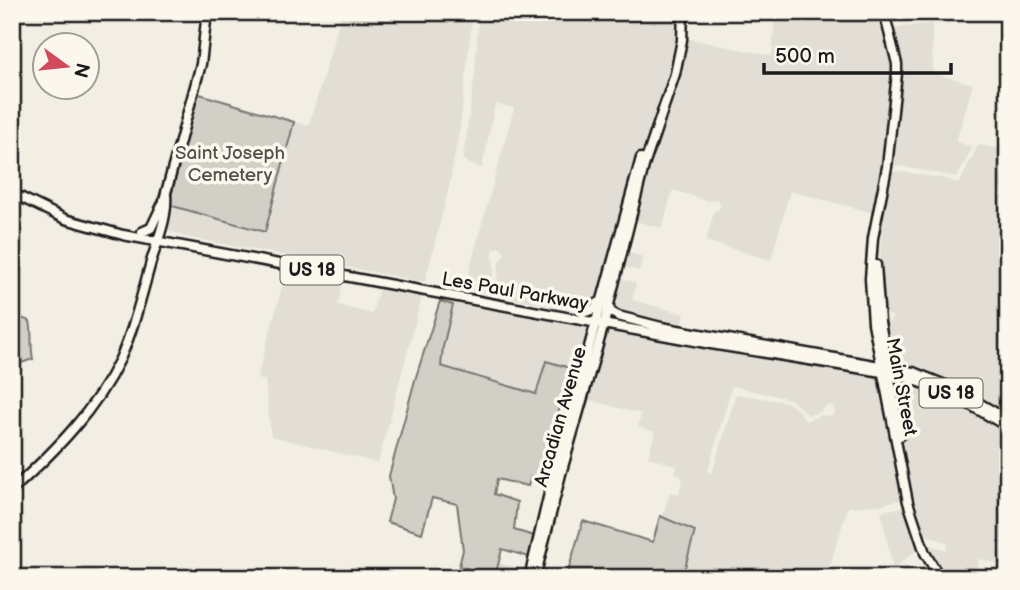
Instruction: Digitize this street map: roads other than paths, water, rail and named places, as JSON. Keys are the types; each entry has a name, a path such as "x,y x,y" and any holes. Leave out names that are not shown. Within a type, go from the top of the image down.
{"main road":[{"path":"139,300 149,253 202,62 207,12"},
{"name":"Arcadian Avenue","path":"529,578 592,335 609,302 644,166 666,104 680,53 683,12"},
{"name":"Main Street","path":"873,323 871,257 891,136 897,64 884,12"},
{"name":"Arcadian Avenue","path":"608,277 640,162 650,133 666,104"},
{"name":"Les Paul Parkway","path":"12,193 65,219 127,236 155,237 167,243 534,311 601,320 614,326 827,363 867,373 885,371"},
{"path":"142,232 151,228 166,195"},
{"name":"Main Street","path":"881,196 876,245 880,346 908,502 925,552 942,578"},
{"path":"12,490 64,440 90,409 121,356 150,266 162,205"},
{"path":"113,233 155,237"},
{"path":"127,236 146,245 149,253"},
{"path":"150,266 161,245 167,243"},
{"path":"303,268 345,273 350,270"},
{"path":"608,277 611,278 609,302"},
{"path":"583,313 596,307 608,277"},
{"path":"585,391 585,377 607,298 608,277"},
{"name":"US 18","path":"609,302 611,312 618,316 661,327 864,362 885,371 929,383 966,399 1008,427"},
{"path":"534,311 585,325 592,335"},
{"path":"873,323 879,313"},
{"name":"Arcadian Avenue","path":"535,578 599,341 601,320"},
{"path":"864,362 874,359 880,346 878,323 873,323"},
{"path":"873,323 881,344 901,441"},
{"path":"599,341 607,329 614,326"},
{"path":"643,331 715,337"},
{"path":"741,349 746,345 806,352"},
{"name":"Main Street","path":"880,346 886,354 885,371 895,405 913,500 927,544 942,578"},
{"path":"886,354 890,360 928,377"},
{"name":"US 18","path":"885,371 928,377 953,388 983,409 1008,421"},
{"path":"895,405 897,381 908,377"},
{"path":"917,530 927,544"}],"park label":[{"name":"Saint Joseph Cemetery","path":"230,164"}]}
